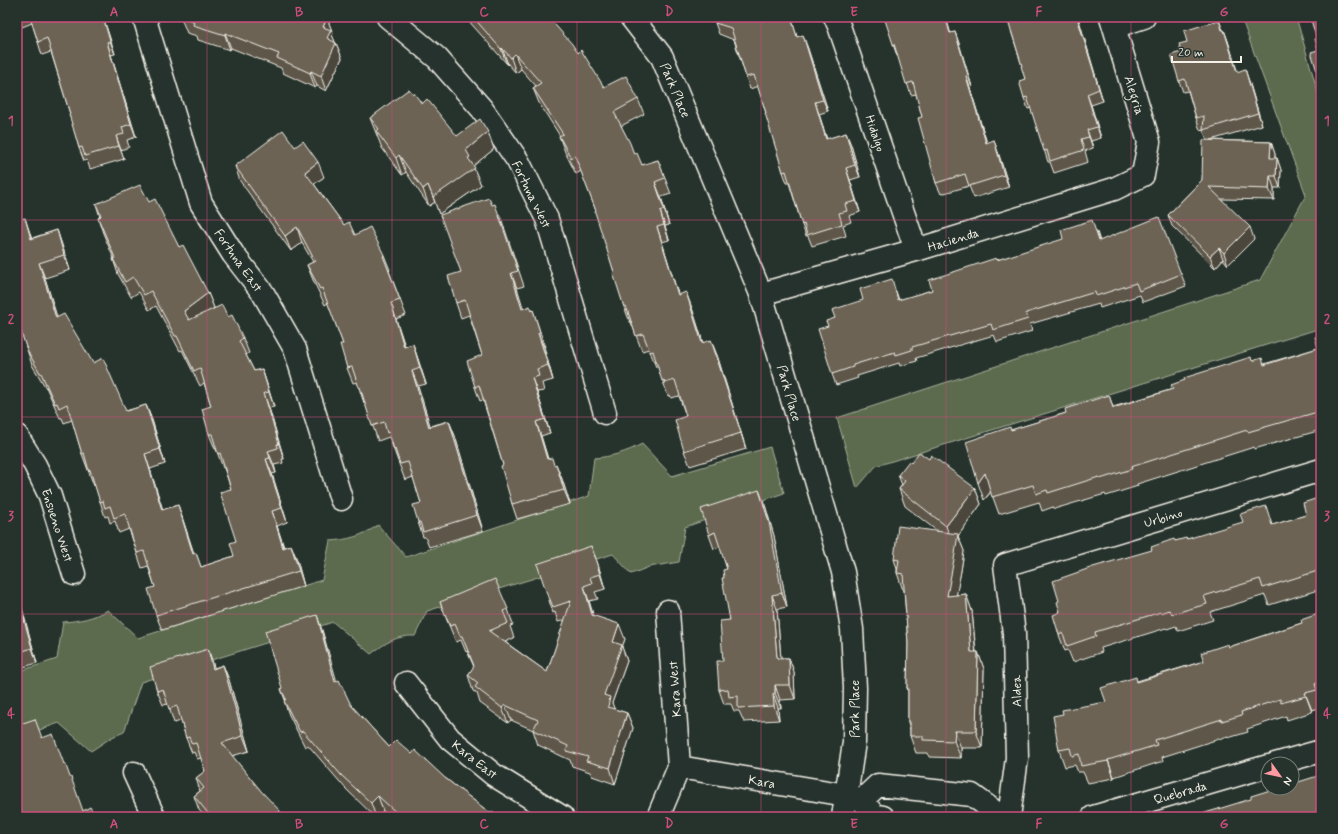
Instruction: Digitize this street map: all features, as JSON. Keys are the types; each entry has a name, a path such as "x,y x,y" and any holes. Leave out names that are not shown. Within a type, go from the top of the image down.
{"street":[{"name":"Fortuna East","path":"144,17 202,203 233,254 263,293 295,349 341,499"},
{"name":"Fortuna West","path":"388,17 437,58 482,109 518,161 547,219 606,413"},
{"name":"Park Place","path":"631,17 662,57 761,294 843,572 852,629 855,688 854,798 843,817"},
{"name":"Hidalgo","path":"835,17 842,33 916,250"},
{"path":"1112,22 1144,17"},
{"name":"Alegria","path":"1112,22 1149,142 1143,175"},
{"name":"Hacienda","path":"761,294 916,250 1114,189 1143,175"},
{"name":"Ensueno West","path":"17,436 35,465 50,496 74,574"},
{"name":"Urbino","path":"1006,565 1321,470"},
{"name":"Aldea","path":"1006,565 1014,633 1017,758 1009,817"},
{"name":"Kara West","path":"668,611 679,767"},
{"name":"Kara East","path":"406,683 450,739 494,775 562,817"},
{"path":"1300,757 1321,751"},
{"path":"658,817 679,767"},
{"name":"Kara","path":"679,767 854,798"},
{"name":"Quebrada","path":"1093,817 1260,768"},
{"path":"134,773 154,817"},
{"path":"883,817 874,815 854,798 878,785 972,795 1002,817"}],"green space":[{"path":"1252,17 1296,17 1321,103 1321,328 876,466 857,488 837,418 1260,280 1306,195 1242,20"},
{"path":"642,444 672,476 770,447 784,493 685,527 679,562 649,567 631,574 613,554 427,611 415,636 402,637 392,640 371,654 333,622 141,682 124,732 112,737 91,751 59,723 17,738 17,672 57,659 63,622 86,619 108,610 138,638 322,580 330,541 355,537 378,525 406,557 589,496 594,458 619,454"}],"building":[{"path":"30,17 103,17 110,41 107,42 131,124 122,127 124,134 116,136 119,146 85,156 82,147 79,148 47,38 38,42"},
{"path":"181,17 324,17 327,18 323,27 331,30 327,38 336,43 321,76 311,71 310,73 277,58 279,54 225,33 225,35 193,25 194,21"},
{"path":"473,17 548,17 578,53 581,50 604,87 626,76 638,99 614,112 634,154 637,153 642,165 658,160 665,178 655,182 664,209 660,211 664,225 657,227 678,295 686,292 702,343 711,340 741,433 684,451 675,420 686,416 675,380 665,383 664,380 662,381 653,351 650,352 643,334 636,336 626,306 624,307 613,273 614,272 595,212 596,211 575,156 571,158 559,136 563,134 533,88 541,83 515,54 511,58 502,48 501,49"},
{"path":"719,17 791,17 797,37 803,35 823,100 815,102 826,139 846,133 855,165 846,168 856,201 845,204 847,211 839,213 842,224 807,235 804,224 802,225 786,171 783,172 754,75 746,77 731,28 715,23"},
{"path":"884,17 945,17 950,33 955,32 968,75 966,76 986,143 994,140 1004,175 969,186 965,174 936,183 918,118 922,117 913,82 906,84"},
{"path":"1007,17 1077,17 1099,89 1087,94 1097,127 1087,130 1089,137 1081,139 1084,150 1050,161 1047,150 1044,151 1027,97 1024,98 1019,81 1025,79"},
{"path":"1310,17 1321,17 1321,84 1311,52 1318,50 1315,39 1317,39"},
{"path":"1219,20 1222,30 1224,30 1237,72 1245,69 1258,113 1203,130 1204,116 1196,118 1185,79 1179,81 1171,55 1181,52 1179,44 1187,42 1184,31"},
{"path":"409,89 422,104 427,99 457,136 480,119 488,132 466,150 470,157 468,158 475,168 433,197 428,185 423,189 399,155 396,158 376,131 379,129 370,118"},
{"path":"283,130 295,147 303,141 318,162 305,172 344,225 349,222 355,235 370,227 384,255 383,256 400,300 391,303 404,347 413,344 420,368 412,371 429,427 449,421 477,515 423,532 420,522 418,522 413,505 421,503 408,462 400,464 384,422 372,426 352,367 347,368 340,344 343,344 322,288 320,289 307,265 315,261 297,227 285,236 235,166"},
{"path":"1203,140 1271,142 1270,158 1277,158 1276,176 1270,176 1269,189 1209,187 1250,227 1224,253 1219,248 1210,256 1168,215 1202,180"},
{"path":"140,185 149,202 155,199 179,247 183,245 208,293 184,311 189,320 222,305 228,317 232,315 243,338 239,341 254,371 262,369 269,392 264,393 279,444 277,444 278,448 268,451 270,458 266,459 282,508 272,511 283,548 291,545 299,571 156,615 148,589 155,587 144,551 137,553 125,514 114,518 110,506 105,508 103,501 100,502 84,453 82,454 67,404 59,408 57,403 55,404 41,373 27,350 17,320 17,220 25,218 31,239 57,230 64,255 39,263 56,318 64,314 93,363 103,358 126,411 146,405 160,449 145,454 162,510 178,505 193,554 196,553 201,567 234,556 230,543 236,541 220,492 231,489 220,453 218,454 212,434 209,434 202,409 211,406 200,368 194,371 177,336 175,336 151,291 144,295 133,277 125,282 113,259 115,258 98,218 101,216 96,204"},
{"path":"489,198 492,205 495,204 518,271 511,273 522,309 530,306 532,311 533,310 540,332 538,333 548,365 537,369 539,376 532,378 545,419 536,422 547,459 552,458 554,465 556,464 564,490 512,504 501,466 503,465 479,385 475,387 467,361 482,355 465,300 456,303 448,276 461,272 440,215"},
{"path":"1159,217 1181,274 1139,291 1136,283 1096,296 1095,292 1026,313 1028,319 993,330 991,324 912,347 912,350 896,355 895,352 853,365 853,367 832,374 818,329 828,326 826,321 835,318 832,310 863,300 860,289 892,279 898,300 932,290 929,280 996,258 997,260 1063,239 1061,230 1092,220 1099,241"},
{"path":"1321,335 1321,411 1248,432 1247,430 1131,467 1132,469 1100,479 1099,477 1048,493 1047,490 1036,494 1033,485 992,497 985,473 978,483 966,442 1010,427 1011,430 1066,413 1065,409 1109,395 1113,408 1173,389 1171,385 1185,380 1184,378 1251,357 1252,361 1262,358 1264,365 1318,348 1315,337"},
{"path":"919,452 929,459 931,455 975,488 946,526 899,489 905,481 898,475 909,461 911,463"},
{"path":"759,490 769,522 782,593 772,595 777,658 789,658 790,685 775,685 775,693 773,694 774,706 738,708 738,696 729,697 728,689 719,690 717,661 723,661 720,621 730,620 722,578 724,578 723,570 727,569 715,532 709,535 701,509"},
{"path":"1321,497 1321,570 1263,588 1260,579 1204,596 1207,604 1172,614 1170,610 1161,612 1095,632 1096,636 1067,646 1063,633 1059,635 1053,615 1060,612 1057,602 1059,601 1053,581 1093,567 1152,550 1151,547 1174,539 1175,541 1187,539 1243,522 1240,514 1266,506 1272,525 1306,515 1303,503"},
{"path":"898,526 958,534 947,596 966,594 971,652 978,652 976,731 955,731 954,741 923,740 923,736 910,736 907,688 908,643 903,574 897,573 899,560 894,559"},
{"path":"591,546 600,574 590,577 592,583 584,586 592,615 619,624 613,642 622,645 604,695 610,697 608,707 627,713 610,768 586,761 588,757 566,751 568,746 533,730 538,720 505,705 502,708 475,687 478,683 468,675 474,666 462,636 460,636 455,624 450,626 440,602 495,579 508,609 503,611 508,623 489,631 547,672 571,601 553,607 537,564"},
{"path":"17,595 32,648 17,653"},
{"path":"1321,613 1321,682 1315,684 1317,690 1305,693 1306,696 1281,703 1280,699 1241,712 1242,715 1222,721 1222,719 1155,740 1157,745 1108,761 1081,766 1079,754 1072,756 1070,748 1059,750 1053,716 1063,714 1062,710 1106,702 1101,688 1136,677 1137,682 1204,661 1201,653 1228,644 1229,647 1302,623 1301,620"},
{"path":"317,615 335,682 339,680 351,705 389,747 396,740 412,754 415,750 445,778 490,813 491,811 499,817 401,817 378,796 371,803 341,775 303,731 300,732 284,701 286,699 281,689 282,688 265,631"},
{"path":"208,649 213,669 223,665 243,736 222,743 261,791 280,811 274,817 211,817 194,796 204,788 196,778 205,771 196,743 192,744 189,737 186,738 177,706 169,709 163,689 157,691 150,667"},
{"path":"35,719 42,738 53,734 83,811 90,807 93,812 95,811 98,817 23,816 17,798 17,725"},
{"path":"1321,775 1321,817 1192,817 1251,799 1251,796 1260,793 1260,796 1300,796 1300,782"},
{"path":"724,814 732,817 723,817"},
{"path":"1177,814 1178,817 1167,817"}]}
